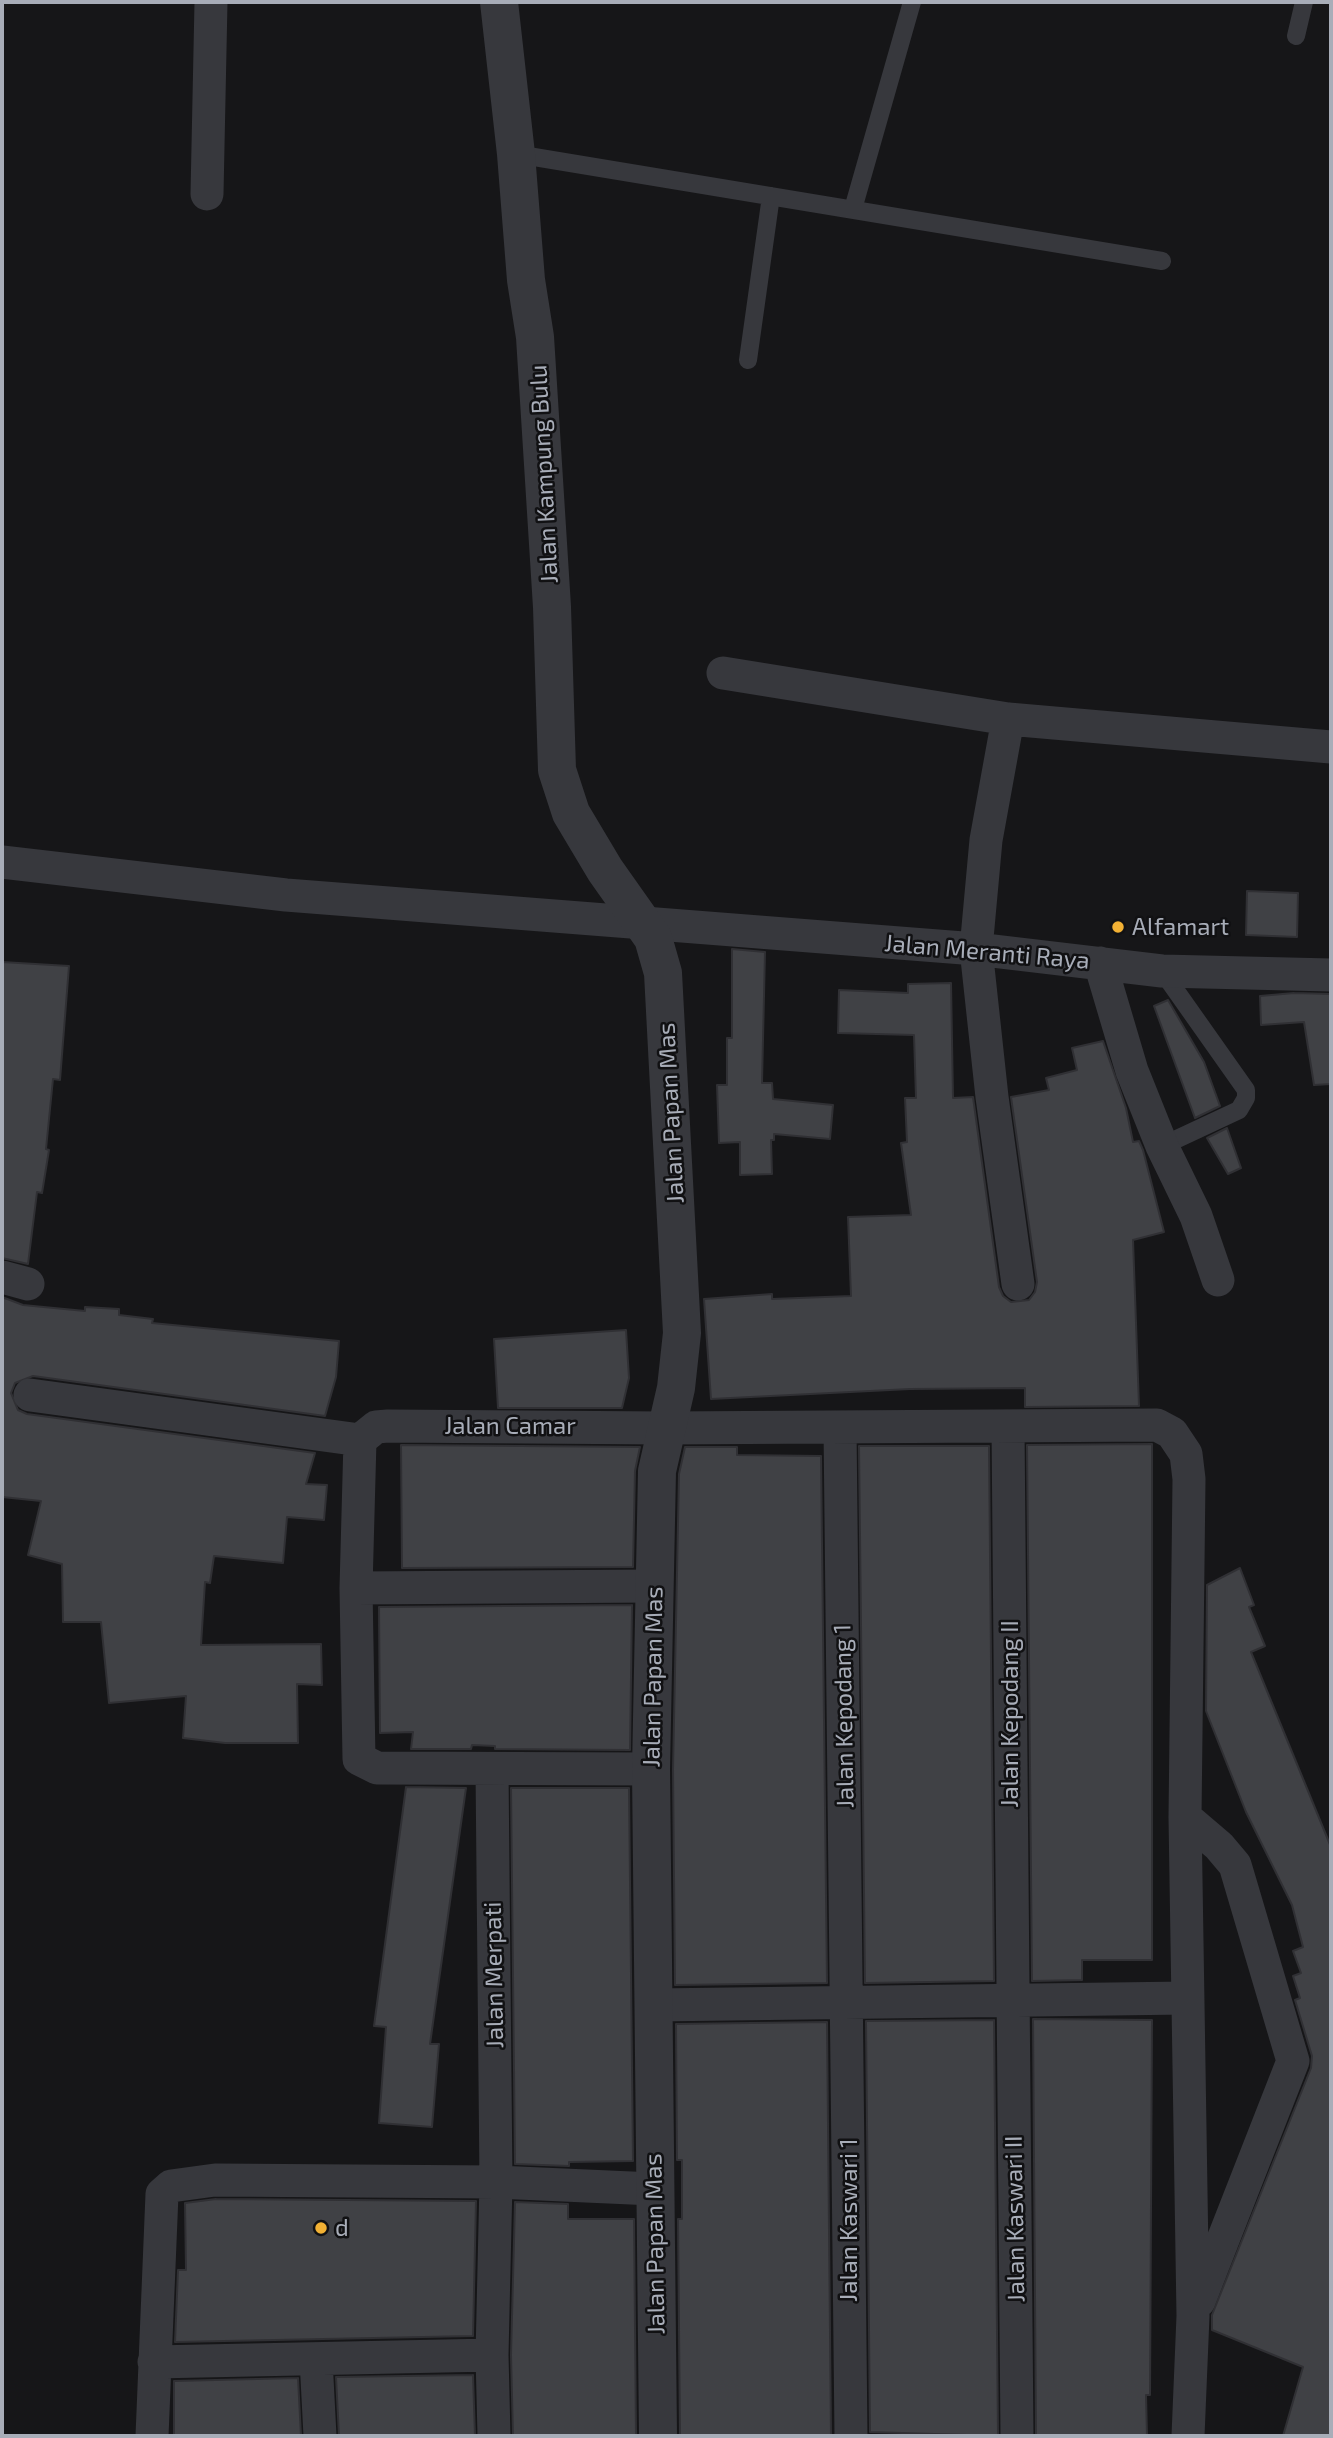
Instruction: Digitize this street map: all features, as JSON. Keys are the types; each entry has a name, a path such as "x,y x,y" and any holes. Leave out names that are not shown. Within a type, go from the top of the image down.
{"street":[{"path":"207,194 211,2"},
{"name":"Jalan Kampung Bulu","path":"499,2 538,377 558,770 571,813 605,870 644,925"},
{"path":"723,673 1008,719 1331,747"},
{"path":"1008,719 986,840 976,949 992,1097 1018,1284"},
{"name":"Jalan Meranti Raya","path":"2,862 286,895 976,949 1162,971 1331,975"},
{"name":"Jalan Papan Mas","path":"644,925 653,938 663,973 682,1333 676,1388 664,1428 657,1471 651,1769 658,2436"},
{"path":"1100,963 1132,1071 1162,1146 1196,1216 1218,1280"},
{"path":"30,1395 360,1440 356,1588 359,1759 377,1768 651,1769"},
{"name":"Jalan Camar","path":"360,1440 376,1427 388,1426 664,1428 1157,1425 1172,1433 1186,1454 1189,1479 1185,1817 1193,2316 1188,2436"},
{"name":"Jalan Kepodang 1","path":"840,1427 848,2004"},
{"name":"Jalan Kepodang II","path":"1008,1427 1013,2002"},
{"path":"356,1588 655,1586"},
{"name":"Jalan Merpati","path":"492,1769 496,2182 492,2354 494,2436"},
{"path":"1185,1817 1219,1846 1235,1865 1293,2061 1193,2316"},
{"path":"654,2005 1186,1998"},
{"name":"Jalan Kaswari II","path":"1013,2002 1017,2436"},
{"name":"Jalan Kaswari 1","path":"848,2004 851,2436"},
{"path":"152,2436 162,2194 171,2186 215,2180 496,2182 654,2189"},
{"path":"154,2362 492,2354"},
{"path":"316,2359 320,2436"}],"lane":[{"path":"853,209 912,2"},
{"path":"1296,36 1304,2"},
{"path":"516,154 1162,261"},
{"path":"748,360 771,195"},
{"path":"1162,971 1244,1083 1246,1090 1246,1098 1239,1110 1162,1146"}],"building":[{"path":"1247,891 1298,893 1297,937 1246,935"},
{"path":"732,949 765,952 762,1083 772,1083 773,1099 833,1105 830,1139 774,1134 774,1140 771,1140 772,1174 740,1175 740,1142 719,1143 717,1085 727,1085 727,1038 732,1038"},
{"path":"2,962 69,966 60,1080 53,1079 46,1149 49,1150 42,1193 37,1192 28,1264 2,1258"},
{"path":"951,983 953,1098 973,1097 999,1287 1003,1296 1011,1302 1029,1300 1035,1292 1037,1282 1011,1097 1049,1090 1046,1078 1077,1070 1072,1048 1103,1041 1126,1108 1133,1142 1139,1141 1143,1150 1164,1232 1133,1240 1139,1406 1025,1407 1025,1388 910,1389 711,1399 704,1299 772,1294 772,1299 851,1296 848,1217 911,1215 901,1143 907,1142 905,1098 916,1098 914,1035 838,1033 839,990 908,993 908,984"},
{"path":"1331,994 1331,1084 1314,1085 1304,1022 1261,1025 1260,996"},
{"path":"1168,1000 1204,1062 1220,1106 1195,1118 1154,1006"},
{"path":"1227,1128 1241,1168 1228,1174 1207,1138"},
{"path":"2,1297 23,1305 85,1311 85,1307 119,1309 119,1315 153,1319 152,1323 339,1341 336,1377 325,1416 33,1376 15,1383 11,1393 18,1410 27,1414 315,1453 306,1484 327,1485 324,1520 287,1517 283,1563 214,1556 210,1583 205,1582 201,1645 321,1644 322,1685 297,1684 298,1743 225,1743 183,1738 186,1696 109,1703 101,1622 63,1622 62,1564 28,1555 41,1501 2,1497"},
{"path":"626,1330 629,1378 622,1408 498,1408 494,1339"},
{"path":"1152,1444 1152,1960 1082,1960 1082,1980 1032,1981 1027,1445"},
{"path":"401,1445 640,1447 635,1471 633,1567 402,1568"},
{"path":"859,1446 989,1446 994,1981 865,1983"},
{"path":"685,1447 737,1447 737,1455 821,1456 827,1983 675,1985 673,1769 679,1474"},
{"path":"1240,1568 1254,1605 1249,1607 1265,1646 1251,1652 1331,1847 1331,2436 1283,2436 1303,2367 1212,2330 1212,2315 1311,2068 1312,2056 1295,2000 1300,1998 1293,1976 1301,1973 1293,1951 1303,1947 1292,1905 1246,1812 1206,1711 1207,1585"},
{"path":"632,1605 630,1750 495,1749 495,1746 472,1745 471,1749 411,1749 413,1732 380,1733 379,1607"},
{"path":"406,1787 466,1788 430,2044 439,2044 432,2127 379,2123 386,2027 374,2026"},
{"path":"511,1788 629,1788 633,2161 569,2162 569,2166 515,2164"},
{"path":"1033,2019 1152,2020 1150,2395 1146,2395 1147,2436 1036,2436"},
{"path":"994,2020 998,2436 870,2432 866,2021"},
{"path":"827,2022 831,2436 680,2436 678,2219 682,2219 682,2160 677,2160 676,2024"},
{"path":"216,2199 476,2201 473,2336 175,2342 178,2270 186,2270 185,2203"},
{"path":"515,2202 568,2204 568,2219 634,2219 636,2436 513,2436 511,2355"},
{"path":"473,2375 475,2436 339,2436 336,2377"},
{"path":"298,2378 301,2436 174,2436 174,2381"}],"place":[{"name":"Alfamart","path":"1118,927"},
{"name":"d","path":"321,2228"}]}
